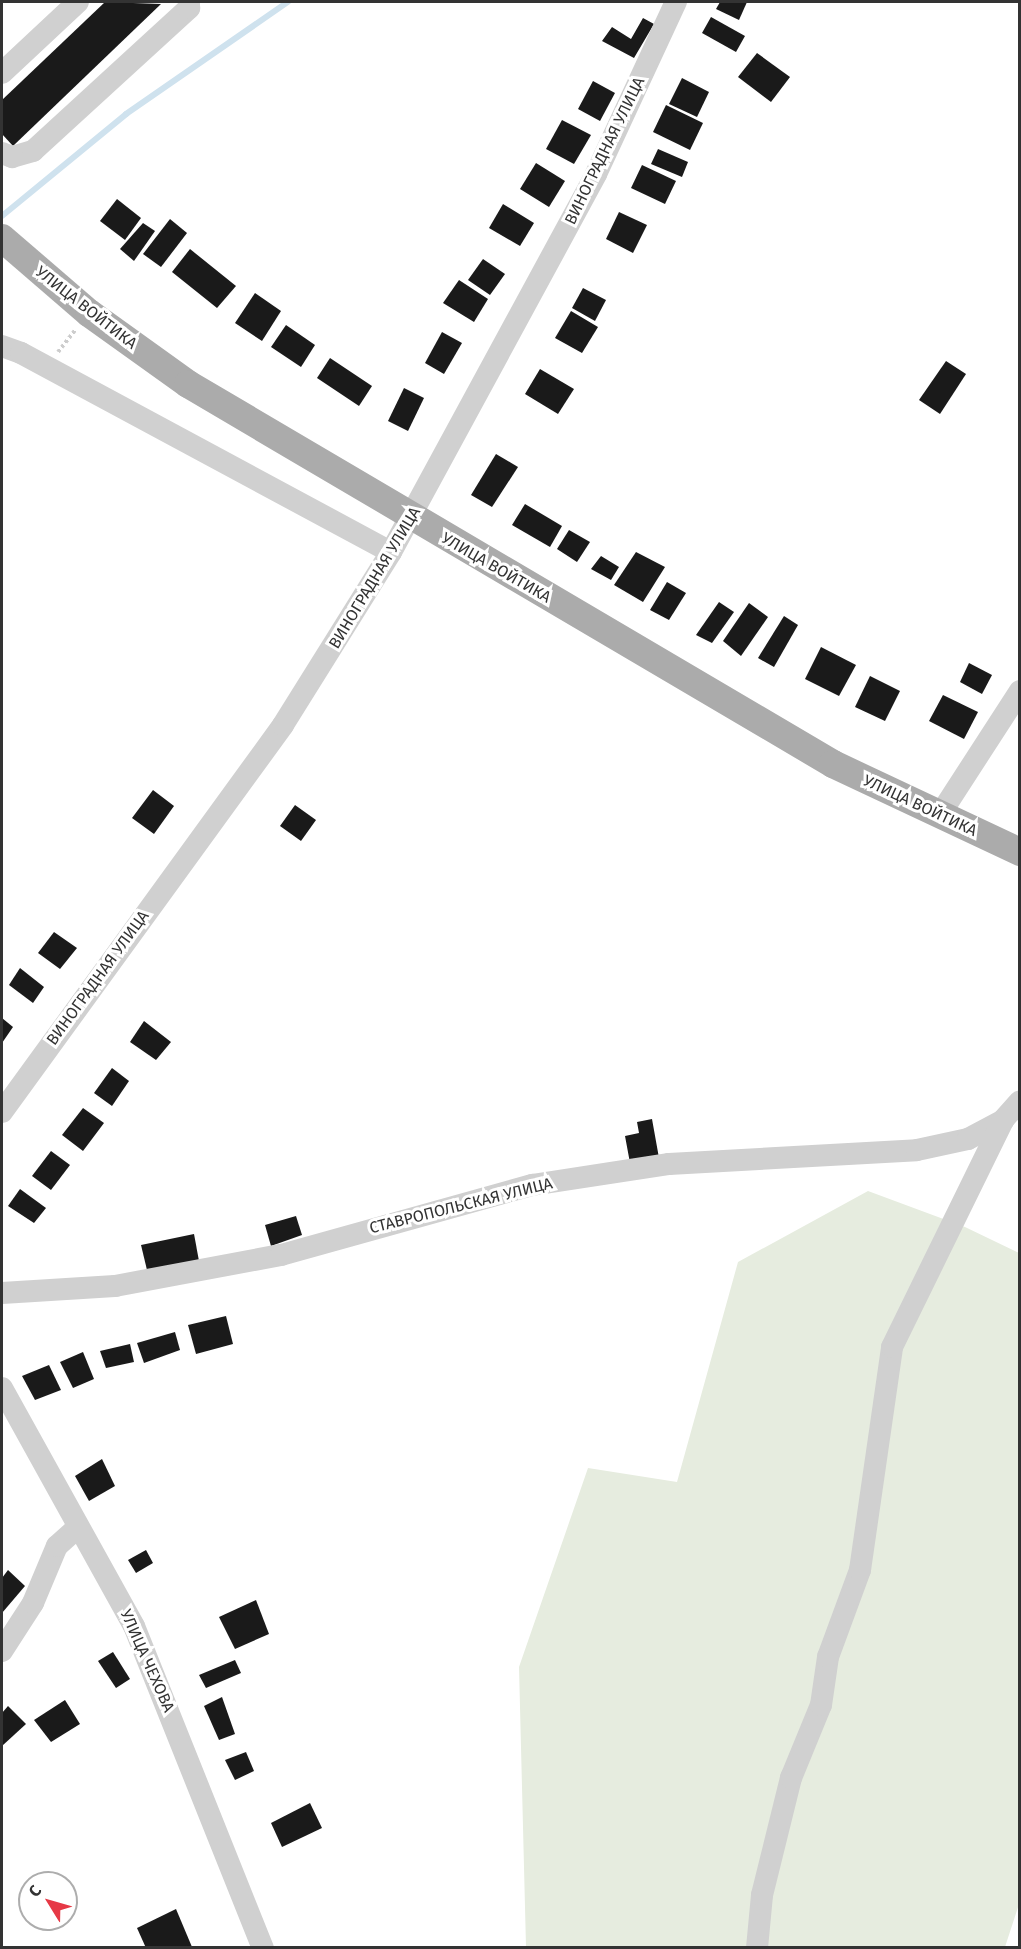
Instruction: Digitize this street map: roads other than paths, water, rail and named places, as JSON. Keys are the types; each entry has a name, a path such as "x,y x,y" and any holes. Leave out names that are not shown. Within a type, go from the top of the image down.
{"main road":[{"name":"УЛИЦА ВОЙТИКА","path":"2,238 58,289 188,384 412,519 823,758 939,816 1020,852"}],"street":[{"path":"2,73 78,2"},
{"path":"2,153 12,157 33,151 189,8 189,2"},
{"name":"ВИНОГРАДНАЯ УЛИЦА","path":"2,1112 283,725 392,552 412,519 596,174 676,2"},
{"path":"2,346 46,366 392,552"},
{"path":"939,816 1020,691"},
{"name":"СТАВРОПОЛЬСКАЯ УЛИЦА","path":"2,1293 115,1286 281,1255 532,1185 669,1164 917,1150 968,1138 1003,1120 1020,1101"},
{"path":"757,1947 762,1895 791,1778 821,1705 828,1657 860,1570 892,1347 1003,1120"},
{"name":"УЛИЦА ЧЕХОВА","path":"2,1388 134,1626 263,1947"},
{"path":"2,1651 33,1603 57,1546 78,1527"}],"waterway":[{"path":"2,216 126,114 288,2"}]}
